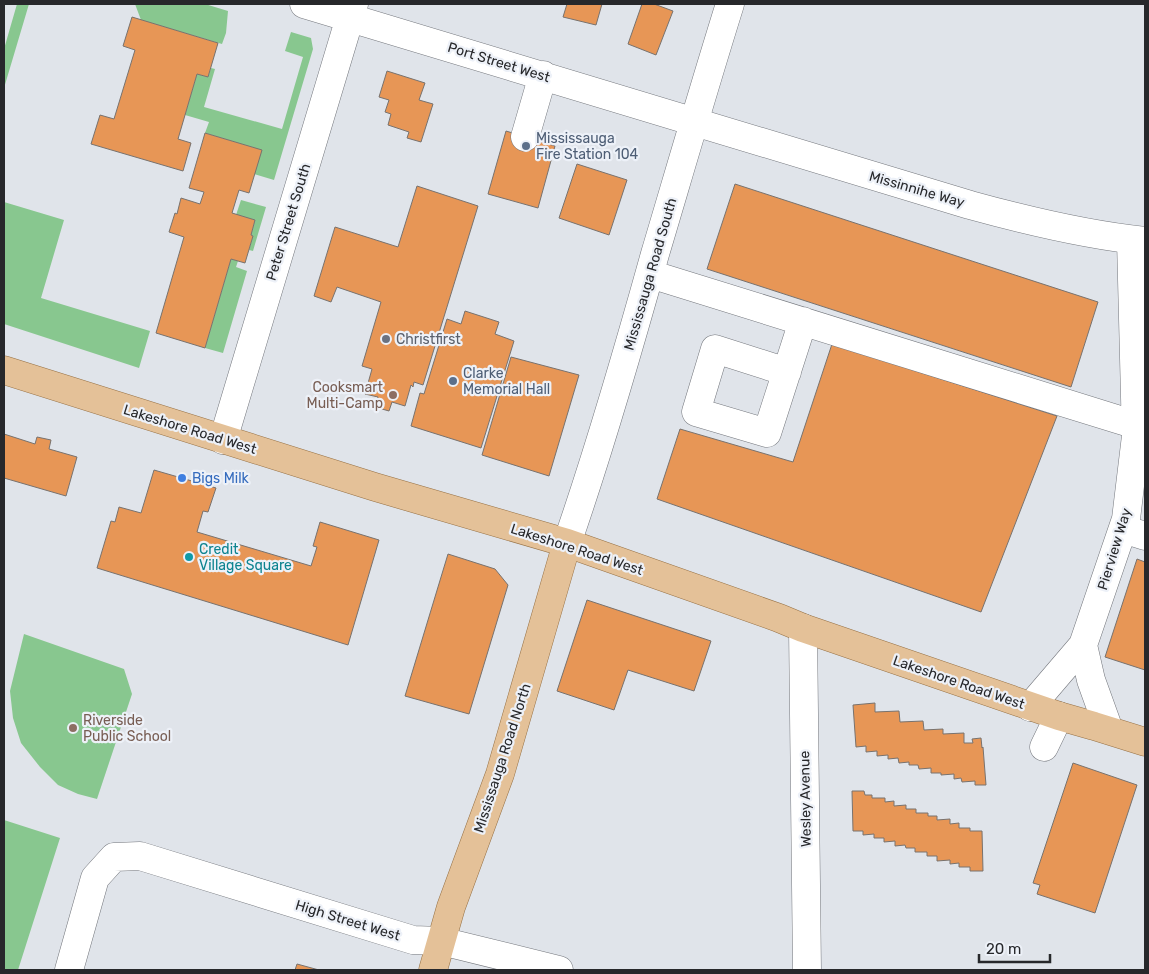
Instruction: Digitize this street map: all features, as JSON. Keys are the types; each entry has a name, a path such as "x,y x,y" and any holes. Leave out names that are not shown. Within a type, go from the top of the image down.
{"main road":[{"name":"Lakeshore Road West","path":"4,370 375,487 567,543 1030,707 1145,742"},
{"name":"Mississauga Road North","path":"433,970 451,907 500,774 567,543"}],"street":[{"name":"Port Street West","path":"304,4 352,10 542,75 693,122"},
{"name":"Mississauga Road South","path":"567,543 623,366 693,122 730,4"},
{"name":"Peter Street South","path":"223,440 352,10"},
{"path":"525,137 542,75"},
{"name":"Missinnihe Way","path":"693,122 1033,222 1138,240"},
{"name":"Pierview Way","path":"1030,707 1083,645 1134,532 1127,510 1141,425 1138,240"},
{"path":"650,274 1141,425"},
{"path":"787,372 803,321"},
{"name":"Wesley Avenue","path":"803,628 808,970"},
{"path":"1083,645 1091,680 1109,730"},
{"path":"1044,747 1058,716"},
{"name":"High Street West","path":"69,970 95,878 114,857 140,856 413,940 441,941 559,970"}],"green space":[{"path":"17,4 29,4 4,88 4,49"},
{"path":"135,4 205,4 228,11 226,33 222,44 141,20"},
{"path":"291,32 311,38 313,49 274,180 254,174 261,150 205,133 209,122 185,115 197,74 208,77 211,68 215,69 204,107 282,129 303,57 285,51"},
{"path":"241,200 266,207 253,251 249,250 255,220 236,215"},
{"path":"4,202 64,220 41,298 150,331 139,368 4,324"},
{"path":"231,259 238,261 236,267 247,271 223,353 205,348"},
{"path":"24,634 124,669 132,694 97,799 78,794 58,785 40,767 21,743 13,718 10,691"},
{"path":"4,820 60,838 18,970 4,970"}],"building":[{"path":"567,4 602,4 596,25 563,17"},
{"path":"642,4 654,4 673,11 656,55 628,44"},
{"path":"132,17 218,43 208,77 197,74 178,139 191,143 183,171 91,144 100,115 114,119 135,50 123,46"},
{"path":"387,71 425,83 419,100 433,104 421,142 407,138 409,132 388,125 391,114 385,112 389,100 379,97"},
{"path":"506,131 555,146 538,208 488,194"},
{"path":"205,133 262,150 249,193 239,190 232,213 255,220 251,235 253,236 245,263 231,259 205,348 156,333 184,237 169,232 175,213 177,214 181,198 200,204 204,192 189,188"},
{"path":"577,164 627,180 609,235 559,218"},
{"path":"735,184 1098,302 1071,387 707,269"},
{"path":"417,186 478,206 423,385 414,382 413,387 411,385 405,406 392,402 389,411 375,407 378,397 365,394 372,369 362,366 381,302 337,287 331,302 314,296 335,227 398,247"},
{"path":"465,311 499,322 495,334 514,341 481,448 411,426 420,393 424,394 447,319 461,324"},
{"path":"832,344 1057,416 981,612 657,499 680,429 793,462"},
{"path":"511,357 579,375 549,476 482,455"},
{"path":"4,434 35,444 37,437 51,440 49,449 77,457 66,496 4,478"},
{"name":"Credit Village Square","path":"154,470 216,488 208,512 203,511 197,532 311,566 317,547 313,546 320,522 379,540 348,645 97,568 111,521 115,522 119,507 141,513"},
{"path":"448,554 495,569 508,585 469,714 405,696"},
{"path":"1137,559 1145,562 1145,670 1105,657"},
{"path":"587,600 711,641 694,691 628,670 614,710 557,691"},
{"path":"875,703 875,712 899,711 900,722 923,721 924,730 943,729 943,734 964,733 964,743 973,743 972,739 981,738 986,785 975,785 975,781 962,782 961,778 954,779 954,774 941,775 941,773 931,773 931,768 919,769 918,765 909,765 909,762 899,763 898,758 888,759 888,755 877,756 877,751 866,752 866,746 856,747 853,705"},
{"path":"1073,763 1137,785 1095,913 1037,894 1040,885 1033,883"},
{"path":"852,791 864,791 865,795 872,795 872,798 885,798 885,802 894,801 894,806 906,805 906,809 916,809 916,813 928,813 928,816 937,816 937,820 950,819 950,824 959,823 959,828 970,828 970,831 982,831 983,871 970,871 970,867 959,867 959,863 950,864 950,860 937,861 937,856 927,856 927,852 915,852 915,848 906,848 905,845 895,846 895,841 884,842 884,838 874,838 874,834 863,835 863,831 853,831"},
{"path":"297,964 319,970 295,970"}],"place":[{"name":"Mississauga Fire Station 104","path":"526,146"},
{"name":"Christfirst","path":"386,339"},
{"name":"Clarke Memorial Hall","path":"453,381"},
{"name":"Cooksmart Multi-Camp","path":"393,395"},
{"name":"Bigs Milk","path":"182,478"},
{"name":"Credit Village Square","path":"189,557"},
{"name":"Riverside Public School","path":"73,728"}]}
